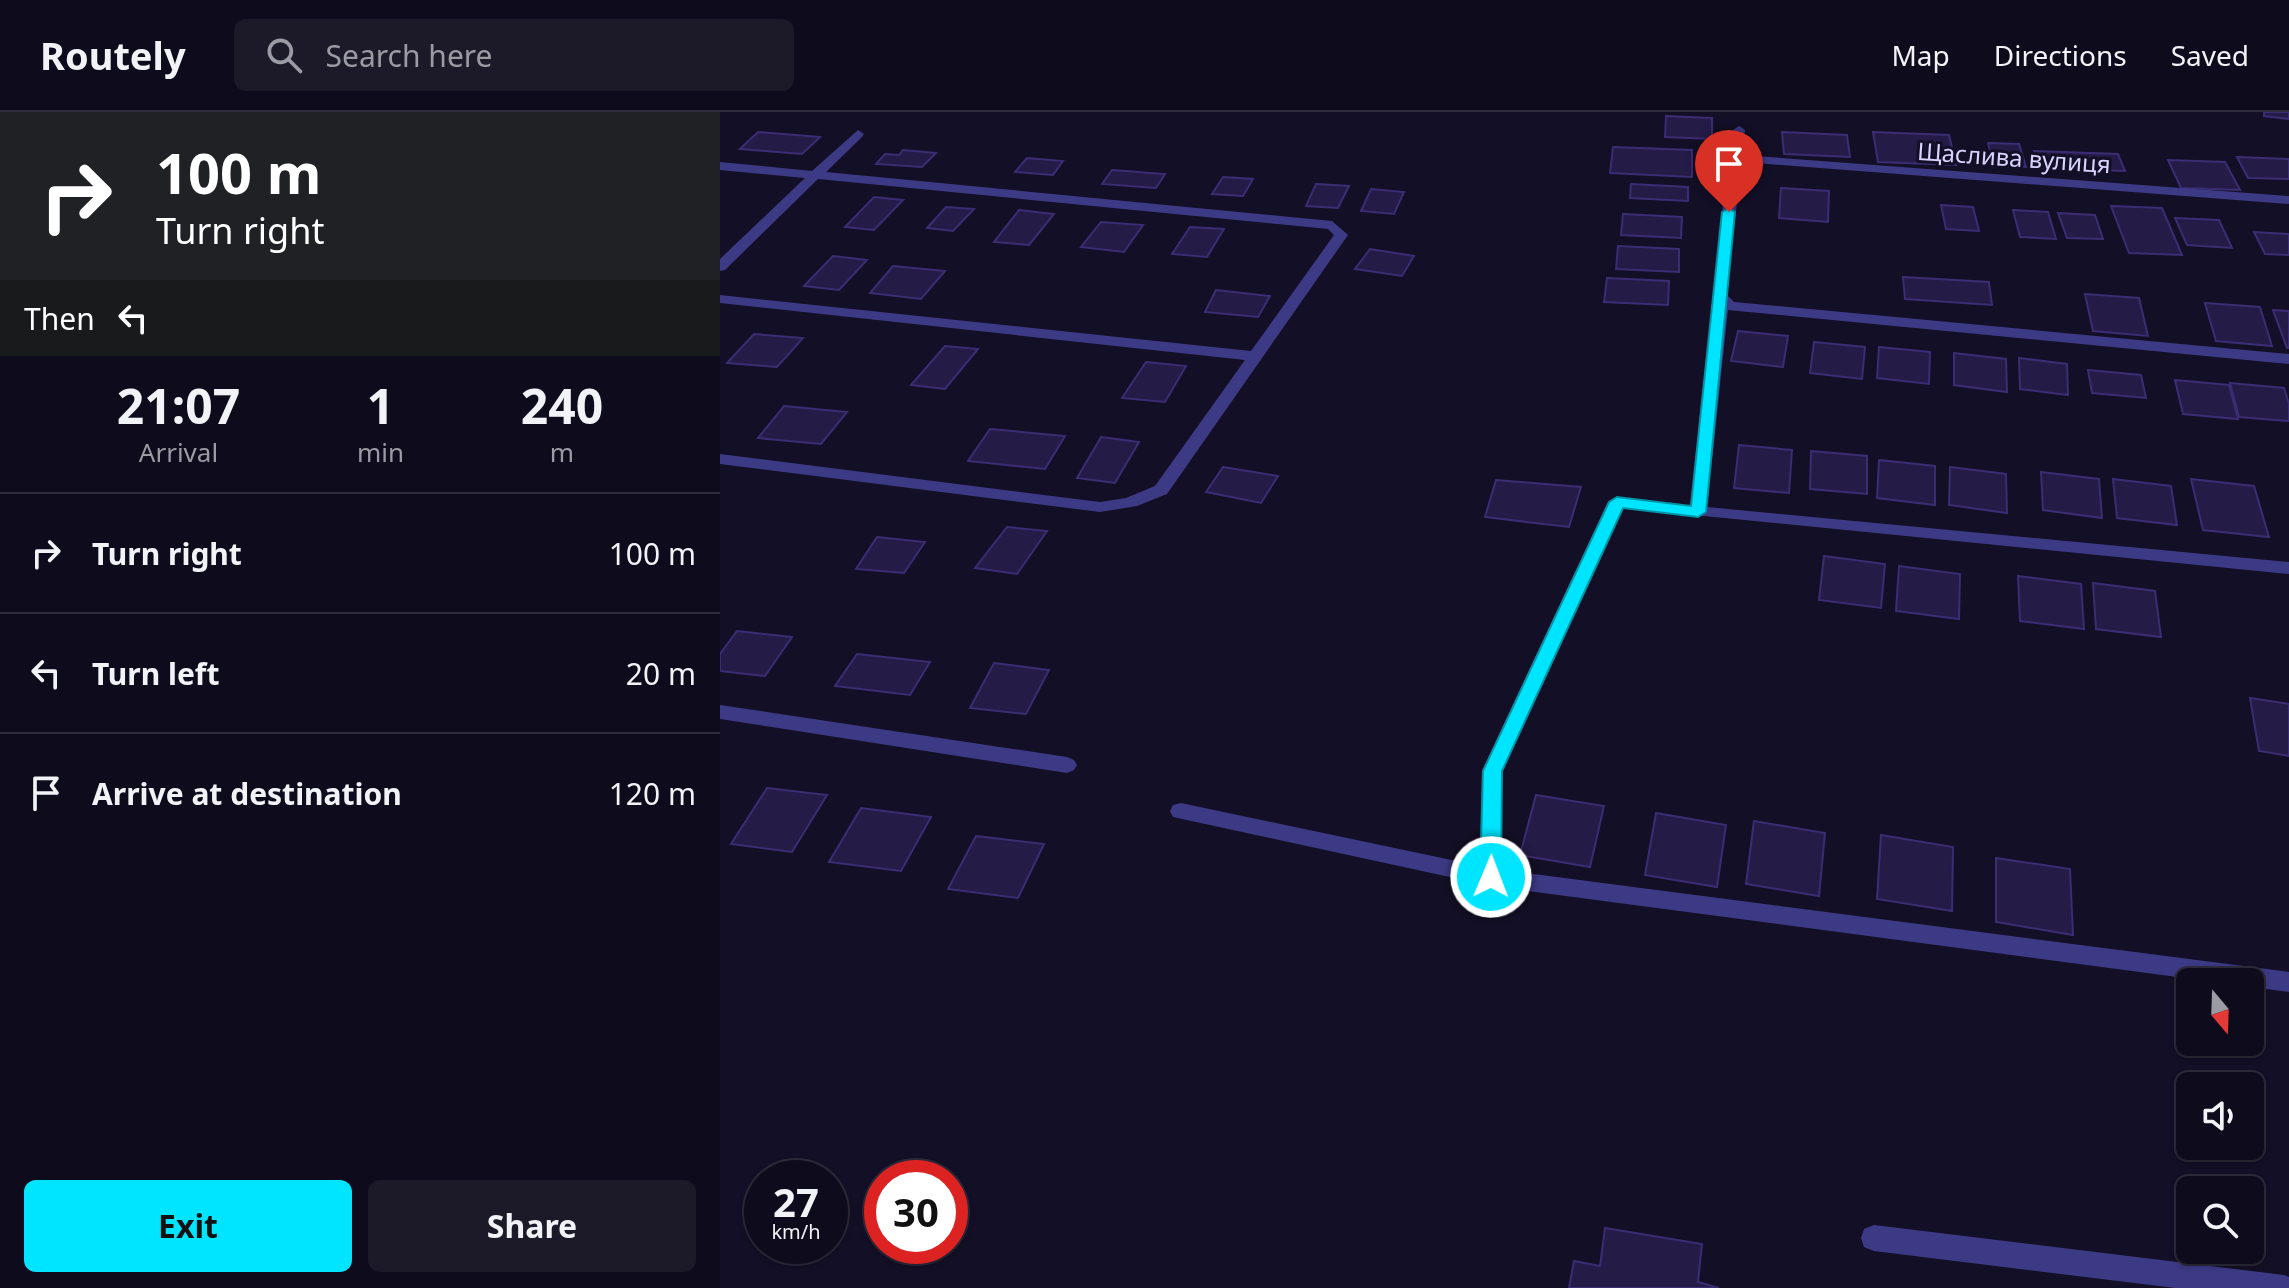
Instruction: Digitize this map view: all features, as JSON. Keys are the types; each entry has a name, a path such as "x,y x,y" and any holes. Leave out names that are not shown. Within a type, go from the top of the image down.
{"street":[{"path":"1698,512 1739,130"},
{"path":"720,267 858,134"},
{"name":"Щаслива вулиця","path":"1735,158 2289,200"},
{"path":"720,166 1332,225 1341,235 1161,490 1123,506 1100,507 720,459"},
{"path":"720,299 1255,356"},
{"path":"1721,301 1745,308 2289,359"},
{"path":"1491,877 1492,771 1617,502 2289,568"},
{"path":"720,712 1067,765"},
{"path":"1181,811 1491,877 2289,982"},
{"path":"1874,1238 2284,1288"}],"building":[{"path":"2264,112 2289,112 2289,119 2264,116"},
{"path":"1666,116 1712,118 1712,139 1665,137"},
{"path":"758,132 820,137 802,154 740,149"},
{"path":"1782,132 1847,135 1850,157 1784,154"},
{"path":"1873,132 1949,135 1956,165 1878,162"},
{"path":"1988,143 2019,144 2026,167 1994,166"},
{"path":"1613,147 1692,150 1692,177 1610,173"},
{"path":"903,150 936,153 922,167 876,164 885,154 899,155"},
{"path":"2034,151 2118,154 2125,171 2039,168"},
{"path":"2237,157 2289,159 2289,179 2248,178"},
{"path":"1027,158 1063,161 1053,175 1015,172"},
{"path":"2168,160 2225,162 2240,190 2181,188"},
{"path":"1112,170 1165,174 1156,188 1102,184"},
{"path":"1223,177 1253,179 1243,196 1212,194"},
{"path":"1316,184 1349,186 1338,208 1306,206"},
{"path":"1631,184 1688,187 1688,201 1630,198"},
{"path":"1781,188 1829,191 1828,222 1779,218"},
{"path":"1371,189 1404,192 1394,214 1361,211"},
{"path":"874,197 903,200 874,230 845,227"},
{"path":"1941,205 1973,207 1979,231 1946,229"},
{"path":"2111,206 2162,208 2182,255 2129,253"},
{"path":"946,207 974,209 953,231 927,228"},
{"path":"1019,210 1054,214 1029,245 994,242"},
{"path":"2013,210 2048,212 2056,239 2020,237"},
{"path":"2058,213 2095,215 2103,239 2067,238"},
{"path":"1623,214 1682,217 1681,238 1621,235"},
{"path":"2175,218 2219,220 2232,248 2187,245"},
{"path":"1101,222 1143,225 1124,252 1081,247"},
{"path":"1190,227 1224,229 1207,257 1172,254"},
{"path":"2254,232 2289,234 2289,255 2265,254"},
{"path":"1618,246 1679,249 1679,272 1616,269"},
{"path":"1370,249 1414,256 1402,276 1355,269"},
{"path":"833,256 867,260 839,290 804,286"},
{"path":"893,266 945,271 921,299 870,293"},
{"path":"1903,277 1989,282 1992,305 1905,299"},
{"path":"1607,278 1669,281 1668,305 1604,302"},
{"path":"1216,290 1270,296 1258,317 1205,312"},
{"path":"2085,294 2139,298 2148,336 2093,331"},
{"path":"2205,303 2260,307 2272,346 2216,341"},
{"path":"2273,310 2289,311 2289,348 2287,348"},
{"path":"1738,331 1788,336 1783,367 1731,361"},
{"path":"754,334 803,338 777,367 727,363"},
{"path":"1814,342 1865,347 1862,379 1810,373"},
{"path":"945,346 978,349 945,389 911,385"},
{"path":"1879,347 1930,352 1929,384 1877,378"},
{"path":"1954,353 2006,359 2007,392 1954,385"},
{"path":"2019,358 2067,364 2068,395 2020,389"},
{"path":"1146,362 1186,366 1165,402 1122,398"},
{"path":"2088,370 2141,375 2146,398 2092,393"},
{"path":"2175,380 2229,385 2238,419 2183,414"},
{"path":"2230,383 2284,388 2289,404 2289,421 2239,417"},
{"path":"784,406 847,412 821,444 758,438"},
{"path":"990,429 1065,436 1045,469 968,461"},
{"path":"1101,437 1139,442 1115,483 1077,478"},
{"path":"1739,445 1792,450 1789,493 1734,488"},
{"path":"1811,451 1867,456 1867,494 1810,489"},
{"path":"1879,460 1935,466 1935,505 1877,498"},
{"path":"1223,467 1278,476 1261,503 1206,492"},
{"path":"1950,467 2006,474 2007,513 1949,505"},
{"path":"2041,472 2099,479 2102,518 2043,510"},
{"path":"2113,479 2171,486 2177,525 2117,518"},
{"path":"2191,479 2254,486 2269,537 2203,530"},
{"path":"1496,480 1581,487 1569,527 1485,517"},
{"path":"1007,527 1047,531 1017,574 975,568"},
{"path":"877,537 925,542 904,573 856,569"},
{"path":"1824,556 1885,564 1881,608 1819,600"},
{"path":"1899,566 1960,574 1959,619 1896,611"},
{"path":"2018,576 2081,584 2084,629 2020,621"},
{"path":"2093,583 2155,591 2161,637 2096,629"},
{"path":"737,631 792,637 765,676 720,671 720,654"},
{"path":"857,654 930,662 910,695 835,686"},
{"path":"994,663 1049,670 1026,714 970,708"},
{"path":"2250,698 2289,704 2289,756 2259,751"},
{"path":"767,788 827,795 792,852 731,844"},
{"path":"1536,795 1604,806 1590,867 1520,855"},
{"path":"861,808 931,817 901,871 829,862"},
{"path":"1656,813 1726,825 1717,887 1645,875"},
{"path":"1754,821 1825,833 1819,896 1746,884"},
{"path":"1881,835 1953,847 1952,911 1877,899"},
{"path":"976,836 1044,844 1018,898 948,889"},
{"path":"1996,858 2070,869 2073,935 1996,922"},
{"path":"1605,1228 1702,1244 1698,1282 1719,1288 1569,1288 1574,1261 1600,1266"}],"route":[{"path":"1491,877 1492,771 1617,502 1698,512 1729,212"}]}
